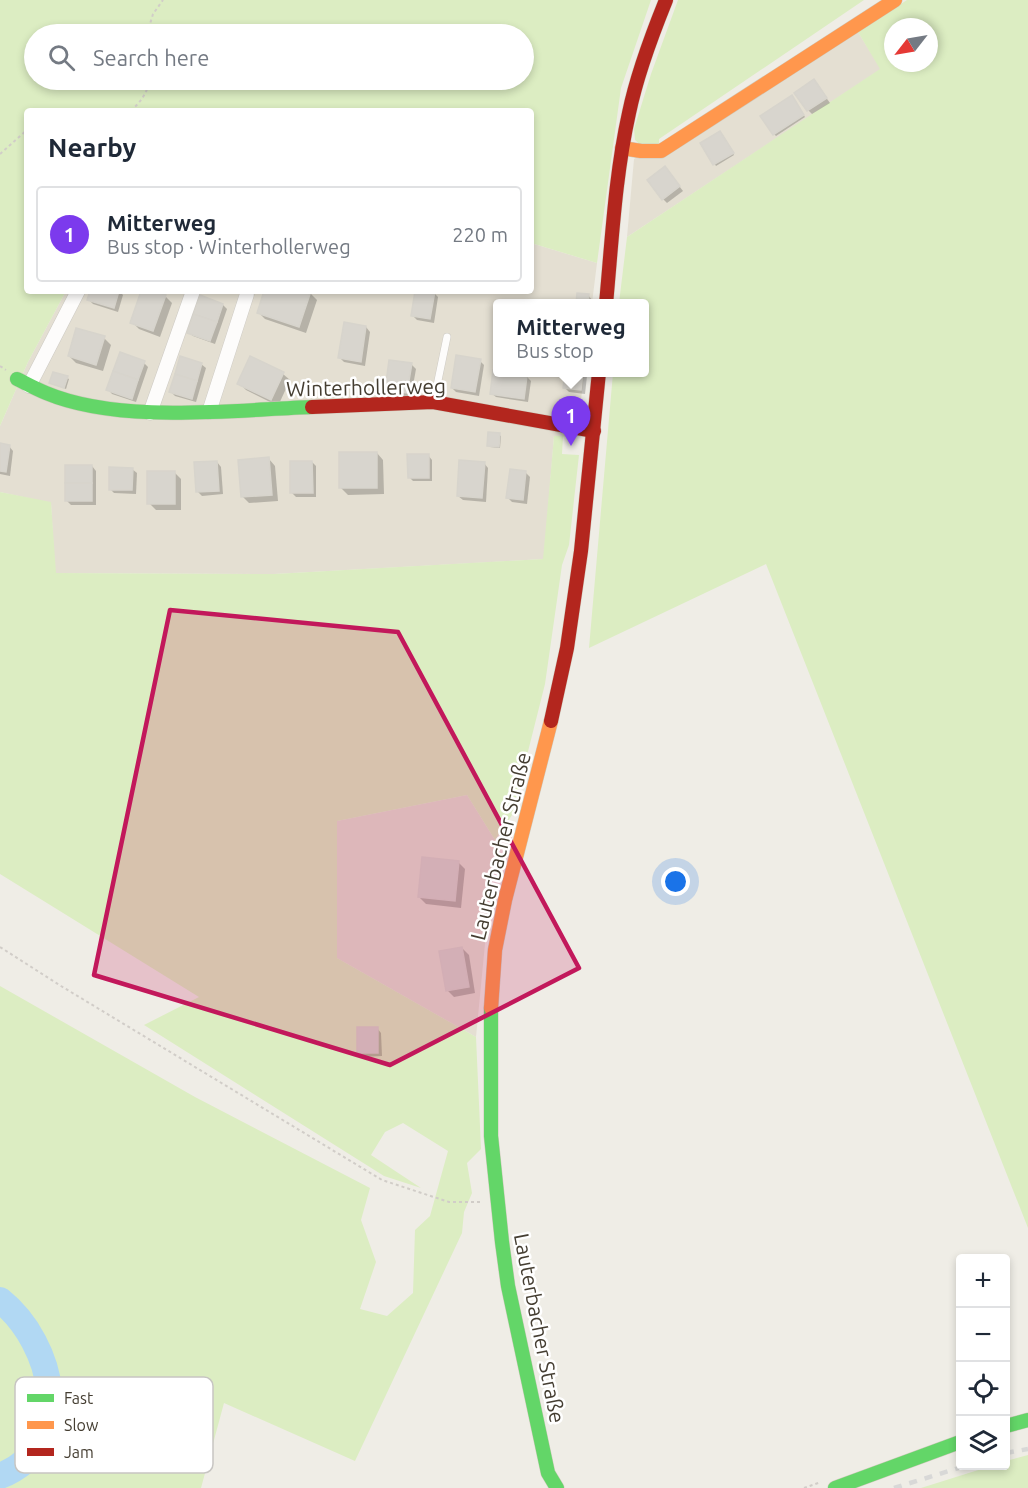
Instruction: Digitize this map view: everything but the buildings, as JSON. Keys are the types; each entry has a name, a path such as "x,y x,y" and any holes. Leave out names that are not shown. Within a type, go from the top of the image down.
{"street":[{"path":"606,299 622,148 631,104 666,0"},
{"path":"622,148 661,151 895,0"},
{"name":"Winterhollerweg","path":"76,294 23,382 47,394 86,405 150,413 434,402 594,431"},
{"path":"150,413 192,294"},
{"path":"209,412 247,294"},
{"name":"Lauterbacher Straße","path":"556,1488 548,1473 508,1286 496,1202 491,1125 491,1009 495,950 505,900 532,805 565,658 581,551 599,377"},
{"path":"1010,1425 1028,1420"},
{"path":"835,1488 956,1443"},
{"path":"542,1488 548,1473"}],"lane":[{"path":"434,402 447,337"}],"path":[{"path":"150,24 153,14 163,0"},
{"path":"134,108 141,102 145,90"},
{"path":"0,154 24,133"},
{"path":"0,947 71,993 382,1180 449,1202 496,1202"}],"highlighted area":[{"path":"170,610 398,632 579,968 390,1065 94,975"}],"shaded area":[{"path":"858,32 881,69 627,237 634,159"},
{"path":"534,244 597,263 592,299 493,299 493,377 584,377 577,437 554,436 544,559 274,574 55,573 51,503 0,492 0,426 28,362 64,294 534,294"},
{"path":"467,795 495,840 476,1037 337,958 337,821"}],"green space":[{"path":"0,0 651,0 621,88 597,263 534,244 534,108 24,108 24,294 64,294 28,362 0,426"},
{"path":"678,0 864,0 659,139 659,145 644,148 635,140 634,129"},
{"path":"907,0 1028,0 1028,1228 766,564 589,648 613,377 649,377 649,299 619,299 627,237 880,69 858,32"},
{"path":"554,436 563,436 562,454 579,455 569,545 562,565 545,684 512,815 495,840 467,795 337,821 337,958 476,1037 481,1149 467,1163 472,1193 464,1212 462,1233 355,1461 224,1403 213,1444 213,1377 15,1377 15,1473 205,1473 201,1488 0,1488 0,986 195,1097 370,1188 361,1220 376,1262 360,1309 387,1316 413,1293 415,1230 430,1216 448,1151 403,1123 385,1132 371,1155 421,1188 384,1176 144,1025 199,997 0,874 0,492 51,502 56,573 274,574 543,559"},
{"path":"1028,1455 1028,1488 921,1488 978,1470 1010,1470 1010,1460"}],"waterway":[{"path":"0,1300 19,1319 34,1341 47,1377"},
{"path":"0,1476 15,1467"}],"railway":[{"path":"1010,1452 1028,1449"},
{"path":"894,1488 956,1469"}],"traffic: fast":[{"path":"17,379 46,393 75,403 108,409 177,413 312,407"},
{"path":"491,1008 491,1136 508,1286 548,1473 557,1488"},
{"path":"1010,1425 1028,1420"},
{"path":"835,1488 956,1443"}],"traffic: slow":[{"path":"622,148 661,151 895,0"},
{"path":"491,1008 495,950 505,900 551,721"}],"traffic: jam":[{"path":"606,299 614,208 624,137 640,70 666,0"},
{"path":"551,721 567,648 581,551 598,377"},
{"path":"312,407 433,402 594,431"}],"place":[{"name":"Mitterweg","path":"571,446"}]}
